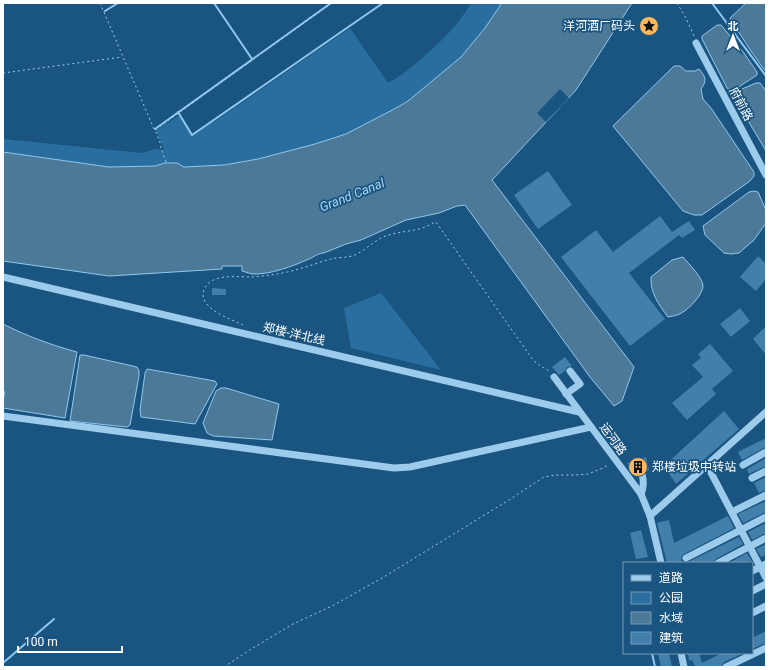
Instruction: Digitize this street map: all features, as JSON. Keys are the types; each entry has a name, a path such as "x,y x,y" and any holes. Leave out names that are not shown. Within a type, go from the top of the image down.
{"street":[{"name":"府前路","path":"696,43 766,175"},
{"name":"郑楼-洋北线","path":"3,277 579,412"},
{"path":"566,394 580,384 570,371"},
{"name":"运河路","path":"554,377 641,494 650,516 661,562"},
{"path":"650,516 766,412"},
{"path":"3,416 394,468 410,467 591,427"},
{"path":"743,465 766,452"},
{"path":"707,465 750,547 763,566 766,578"},
{"path":"752,478 766,471"},
{"path":"641,494 644,485 642,474"},
{"path":"732,512 766,495"},
{"path":"686,558 766,517"},
{"path":"720,562 766,538"},
{"path":"753,571 763,566"},
{"path":"753,590 766,584"},
{"path":"753,612 766,606"},
{"path":"726,667 766,648"},
{"path":"681,654 684,667"}],"path":[{"path":"100,3 160,142 166,162"},
{"path":"155,130 332,3"},
{"path":"677,3 686,18 696,43"},
{"path":"3,73 123,57"},
{"path":"244,326 207,305 204,301 203,295 204,289 208,284 222,277 253,277 287,272 323,261 344,256 353,256 383,237 420,229 436,222 533,360 548,370 554,377"},
{"path":"224,667 293,624 334,605 382,578 544,477 588,474 603,468 616,460"}],"green space":[{"path":"471,3 502,3 485,28 461,57 408,101 398,107 346,134 315,144 258,159 224,165 184,167 177,163 165,163 155,166 109,167 3,152 3,139 142,153 156,149 164,150 156,130 180,115 192,134 214,122 350,28 388,83 409,69 442,40 460,19"},
{"path":"381,293 441,370 351,348 344,308"}],"water":[{"name":"Grand Canal","path":"502,3 632,3 576,90 492,180 634,367 622,401 614,406 590,377 465,205 457,206 439,213 406,220 361,240 346,244 289,267 274,272 259,274 252,274 242,271 242,266 222,266 222,269 109,276 3,261 3,152 109,167 155,166 165,163 177,163 184,167 224,165 258,159 315,144 346,134 408,101 461,57 485,28"},
{"path":"746,3 766,3 766,72 733,25 730,18"},
{"path":"717,25 721,25 744,53 757,72 757,75 734,90 727,88 702,39 702,36"},
{"path":"674,66 680,66 686,71 695,71 699,69 705,79 701,89 703,99 711,108 754,172 754,176 750,181 702,215 694,215 683,211 613,126"},
{"path":"756,83 760,83 766,91 766,151 734,97 742,89"},
{"path":"749,192 758,192 766,210 766,223 754,240 739,253 724,253 705,235 703,226"},
{"path":"683,257 700,278 703,288 693,304 686,310 678,315 668,317 658,303 654,294 651,277 672,260"},
{"path":"3,324 39,340 77,352 65,418 3,408 5,392 3,391"},
{"path":"80,355 137,367 139,376 130,425 127,427 70,421"},
{"path":"147,369 215,381 217,384 195,424 141,417 140,410 145,373"},
{"path":"221,388 226,388 279,404 272,440 213,436 207,433 203,423 216,391"}],"pier":[{"path":"560,89 569,98 546,122 537,113"}],"building":[{"path":"548,171 572,205 538,229 514,195"},
{"path":"660,216 672,232 689,221 695,230 682,238 679,235 629,273 665,319 630,346 561,257 596,230 613,252"},
{"path":"758,256 766,264 766,279 756,291 740,277"},
{"path":"212,288 226,289 226,295 212,295"},
{"path":"740,308 750,321 731,337 720,324"},
{"path":"766,326 766,355 753,339"},
{"path":"710,344 733,371 712,389 716,394 687,420 672,403 703,377 692,365 701,358 698,354"},
{"path":"565,357 572,366 567,367 565,371 559,375 552,367"},
{"path":"724,411 739,429 676,484 664,466"},
{"path":"766,438 766,447 742,460 738,452"},
{"name":"郑楼垃圾中转站","path":"646,457 649,470 646,471 644,469 640,469 637,474 633,475 627,463"},
{"path":"766,458 766,466 749,474 747,469"},
{"path":"766,477 766,490 759,493 754,483"},
{"path":"766,501 766,512 743,523 738,514"},
{"path":"728,516 734,528 684,554 681,557 684,562 667,562 657,523 669,520 674,543"},
{"path":"766,523 766,533 752,540 748,532"},
{"path":"641,530 648,557 636,559 630,533"},
{"path":"739,537 743,544 714,561 688,562"},
{"path":"766,544 766,555 761,557 756,549"},
{"path":"747,553 752,561 750,562 731,562"},
{"path":"766,631 766,643 753,649 753,638"},
{"path":"658,654 669,654 672,667 661,667"},
{"path":"688,654 699,654 702,663 720,654 742,654 724,662 721,667 694,667 695,666 692,660 689,661"}],"waterway":[{"path":"105,11 118,3"},
{"path":"214,3 252,59"},
{"path":"155,129 331,3"},
{"path":"178,112 192,135 383,3"},
{"path":"712,3 766,76"},
{"path":"3,663 54,619"},
{"path":"652,654 655,667"}],"place":[{"name":"洋河酒厂码头","path":"649,26"},
{"name":"郑楼垃圾中转站","path":"638,467"}]}
